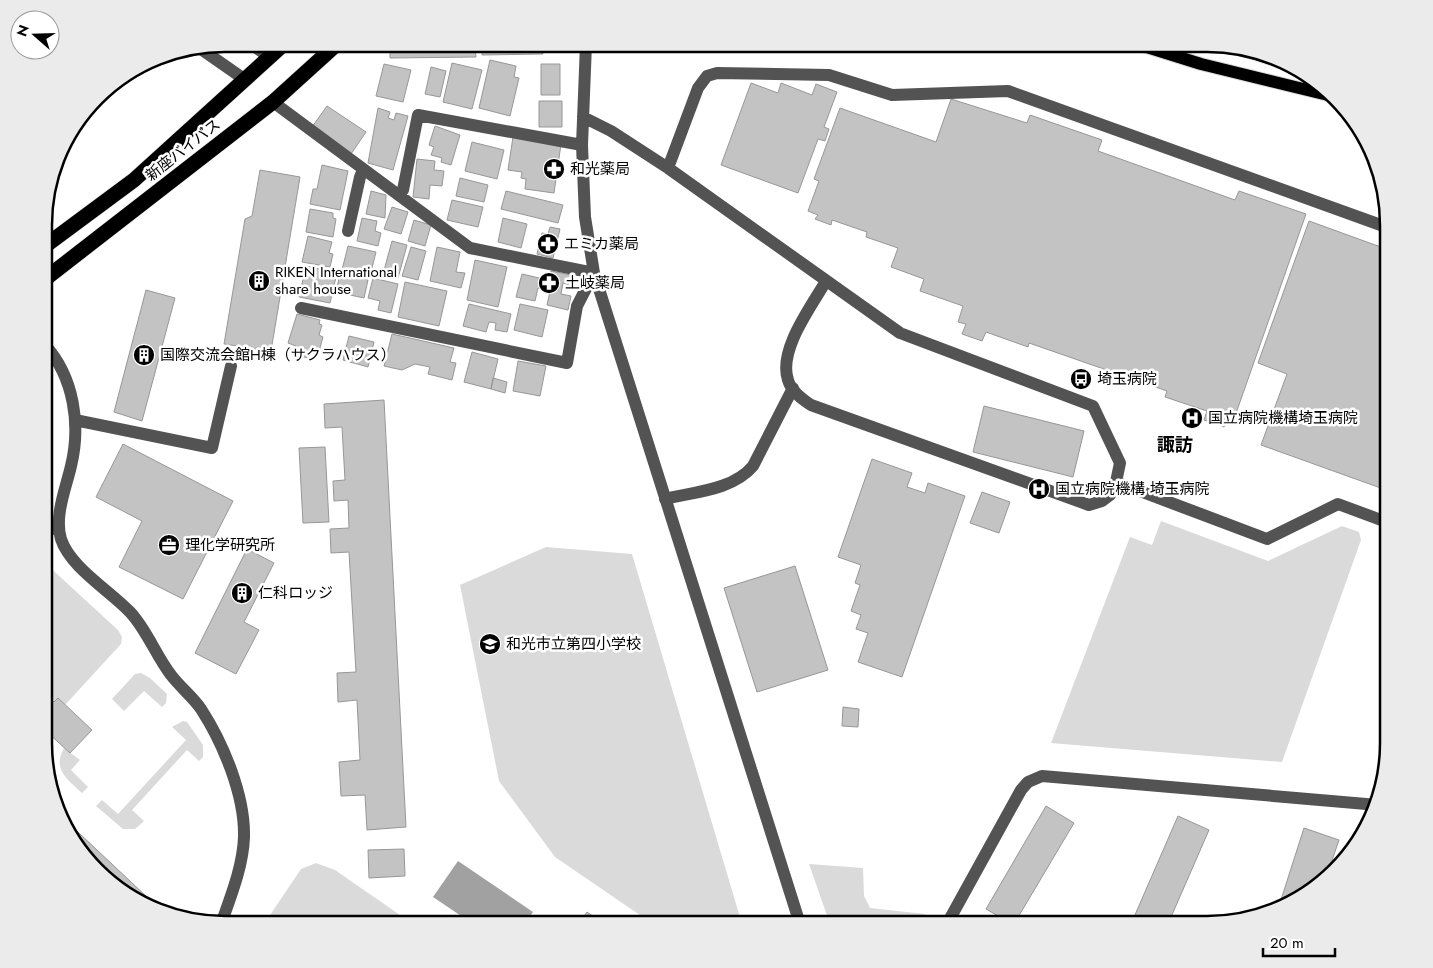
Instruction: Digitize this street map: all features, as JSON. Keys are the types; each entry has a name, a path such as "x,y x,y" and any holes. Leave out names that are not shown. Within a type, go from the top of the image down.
{"highway":[{"name":"新座バイパス","path":"52,241 134,180 275,52"},
{"name":"新座バイパス","path":"52,274 273,102 328,52"}],"main road":[{"path":"1162,52 1200,64 1319,93"}],"street":[{"path":"262,52 269,57"},
{"path":"586,52 582,145 585,217 594,272 797,915"},
{"path":"207,54 244,79"},
{"path":"668,168 698,88 707,76 717,73 829,74 892,95 1008,91 1380,225"},
{"path":"273,102 470,248 594,272"},
{"path":"399,195 403,190 418,115 582,145"},
{"path":"583,117 611,131 668,168 900,333 1093,406 1120,463 1116,482 1110,494 1102,501 1089,505 811,405 798,395 788,381 785,365 790,344 826,281"},
{"path":"348,231 363,170"},
{"path":"301,308 567,364 577,306 594,272"},
{"path":"52,356 68,382 74,406 76,438 58,531 66,552 131,614 171,675 201,708 228,759 240,806 244,837 235,886 224,916"},
{"path":"75,420 212,448 231,366"},
{"path":"666,499 732,482 747,473 753,466 793,388"},
{"path":"1116,482 1267,539 1338,504 1380,520"},
{"path":"52,528 58,531"},
{"path":"952,915 1021,790 1028,782 1042,776 1369,803"}],"shaded area":[{"path":"1161,521 1268,561 1342,526 1359,532 1361,540 1282,762 1051,743 1130,537 1152,545"},
{"path":"546,547 632,554 739,915 641,916 555,857 499,781 460,585"},
{"path":"52,569 118,630 122,637 121,644 65,705 58,698 54,702 52,700"},
{"path":"141,673 150,678 167,694 166,703 162,707 144,691 124,711 112,699 135,674"},
{"path":"183,721 187,722 203,745 203,757 199,761 187,750 132,810 144,821 135,829 123,829 96,806 102,800 118,814 186,740 172,727"},
{"path":"64,748 80,760 71,770 88,787 82,793 60,768 61,755"},
{"path":"458,861 533,912 530,916 461,916 433,897"},
{"path":"316,863 335,870 401,916 269,916 301,869"},
{"path":"809,864 863,868 864,896 870,908 925,915 827,915"}],"building":[{"path":"390,52 475,52 476,57 390,58"},
{"path":"482,52 543,52 543,54 482,55"},
{"path":"490,60 516,66 514,77 519,78 510,116 479,108"},
{"path":"452,63 482,70 472,109 443,102"},
{"path":"384,64 411,70 403,102 376,96"},
{"path":"541,64 560,64 560,95 541,95"},
{"path":"431,67 446,71 440,97 425,94"},
{"path":"751,83 778,93 781,83 812,95 816,84 837,92 824,127 829,129 825,141 818,139 798,193 721,165"},
{"path":"951,99 1027,123 1030,115 1102,140 1098,151 1235,200 1239,191 1306,214 1234,419 1228,417 1224,427 1204,420 1207,411 1165,397 1167,391 1029,343 1028,347 986,332 982,341 962,334 966,324 958,322 963,306 920,291 924,279 891,267 898,248 866,237 867,232 832,220 831,225 815,219 818,215 808,211 819,181 814,179 840,108 936,142"},
{"path":"539,101 562,101 562,127 539,127"},
{"path":"327,106 366,132 351,154 312,127"},
{"path":"378,108 390,112 388,118 394,120 396,113 408,116 393,170 368,163"},
{"path":"435,126 460,135 451,165 441,162 442,158 431,155 434,147 429,145"},
{"path":"513,137 561,144 554,193 525,189 526,179 521,178 522,172 508,170"},
{"path":"472,142 504,150 497,179 465,171"},
{"path":"417,159 435,161 434,170 444,171 442,186 430,185 429,199 413,197"},
{"path":"322,165 348,171 340,210 310,204 313,189 317,189"},
{"name":"RIKEN International share house","path":"260,170 300,177 271,351 224,344 245,219 252,216"},
{"path":"460,178 488,185 484,202 456,196"},
{"path":"371,191 386,195 385,218 366,214"},
{"path":"506,191 563,205 558,223 501,209"},
{"path":"452,200 483,207 478,227 447,220"},
{"path":"392,207 408,212 401,234 384,229"},
{"path":"310,209 333,213 333,218 336,219 333,237 306,232"},
{"path":"362,218 377,221 375,231 381,233 378,246 357,241"},
{"path":"503,218 527,224 521,248 498,242"},
{"path":"414,220 431,225 425,246 408,241"},
{"path":"1309,221 1380,247 1380,488 1261,445 1287,374 1258,363"},
{"path":"550,227 560,229 553,258 537,254 542,233 548,234"},
{"path":"308,236 332,242 329,253 333,254 330,267 302,262"},
{"path":"392,241 407,245 398,278 383,274"},
{"path":"348,246 376,252 370,276 342,270"},
{"path":"411,247 426,251 418,280 402,276"},
{"path":"437,247 460,252 456,272 465,273 461,288 430,281"},
{"path":"475,260 507,267 498,307 467,300"},
{"path":"306,266 337,273 330,303 299,297"},
{"path":"551,271 571,275 569,285 563,283 561,294 571,296 568,310 547,305 550,291 538,288 535,301 516,297 522,274 548,280"},
{"path":"340,274 368,280 364,298 336,292"},
{"path":"373,278 398,284 391,313 378,310 380,301 368,298"},
{"path":"405,282 447,291 439,326 398,317"},
{"name":"国際交流会館H棟（サクラハウス）","path":"146,290 175,298 142,421 114,412"},
{"path":"469,304 511,314 507,332 495,330 496,323 489,322 486,332 463,326"},
{"path":"520,304 548,310 542,337 514,330"},
{"path":"297,314 320,320 319,324 322,325 319,335 323,337 318,355 310,352 308,358 293,354 296,346 288,343"},
{"path":"392,334 454,348 450,362 456,363 452,380 428,374 430,367 415,364 402,370 384,366"},
{"path":"349,336 374,342 368,367 343,360"},
{"path":"472,352 498,359 491,389 464,382"},
{"path":"518,361 546,366 540,396 513,391"},
{"path":"493,378 507,382 505,393 491,389"},
{"path":"384,400 406,827 367,830 365,795 341,796 339,762 360,760 357,700 338,702 337,673 356,672 349,552 331,553 330,529 349,528 348,500 334,501 333,481 345,480 342,427 325,428 324,404"},
{"path":"984,406 1084,431 1073,477 973,452"},
{"path":"123,444 233,501 183,599 119,567 142,521 96,497"},
{"path":"325,447 329,522 303,523 299,448"},
{"path":"872,459 912,473 907,487 925,493 928,483 965,496 902,677 858,662 868,633 856,629 861,615 851,611 860,585 855,583 861,565 838,557"},
{"path":"982,492 1010,502 999,533 970,523"},
{"name":"仁科ロッジ","path":"247,549 274,563 244,622 259,630 236,674 195,653"},
{"path":"795,566 828,670 757,692 724,588"},
{"path":"58,698 92,730 70,753 52,736 52,700 54,702"},
{"path":"843,707 859,709 858,727 842,726"},
{"path":"1046,806 1074,823 1019,915 997,915 986,909"},
{"path":"1178,816 1209,830 1172,915 1135,915"},
{"path":"1304,828 1339,840 1331,864 1304,886 1281,898"},
{"path":"78,832 146,896 111,873 88,848"},
{"path":"404,849 405,876 369,878 368,850"}],"place":[{"name":"和光薬局","path":"554,169"},
{"name":"エミカ薬局","path":"548,244"},
{"name":"RIKEN International share house","path":"259,281"},
{"name":"土岐薬局","path":"549,283"},
{"name":"国際交流会館H棟（サクラハウス）","path":"144,355"},
{"name":"埼玉病院","path":"1081,379"},
{"name":"国立病院機構埼玉病院","path":"1192,418"},
{"name":"国立病院機構 埼玉病院","path":"1039,489"},
{"name":"理化学研究所","path":"169,545"},
{"name":"仁科ロッジ","path":"242,593"},
{"name":"和光市立第四小学校","path":"490,644"}],"district":[{"name":"諏訪","path":"1175,445"}]}
